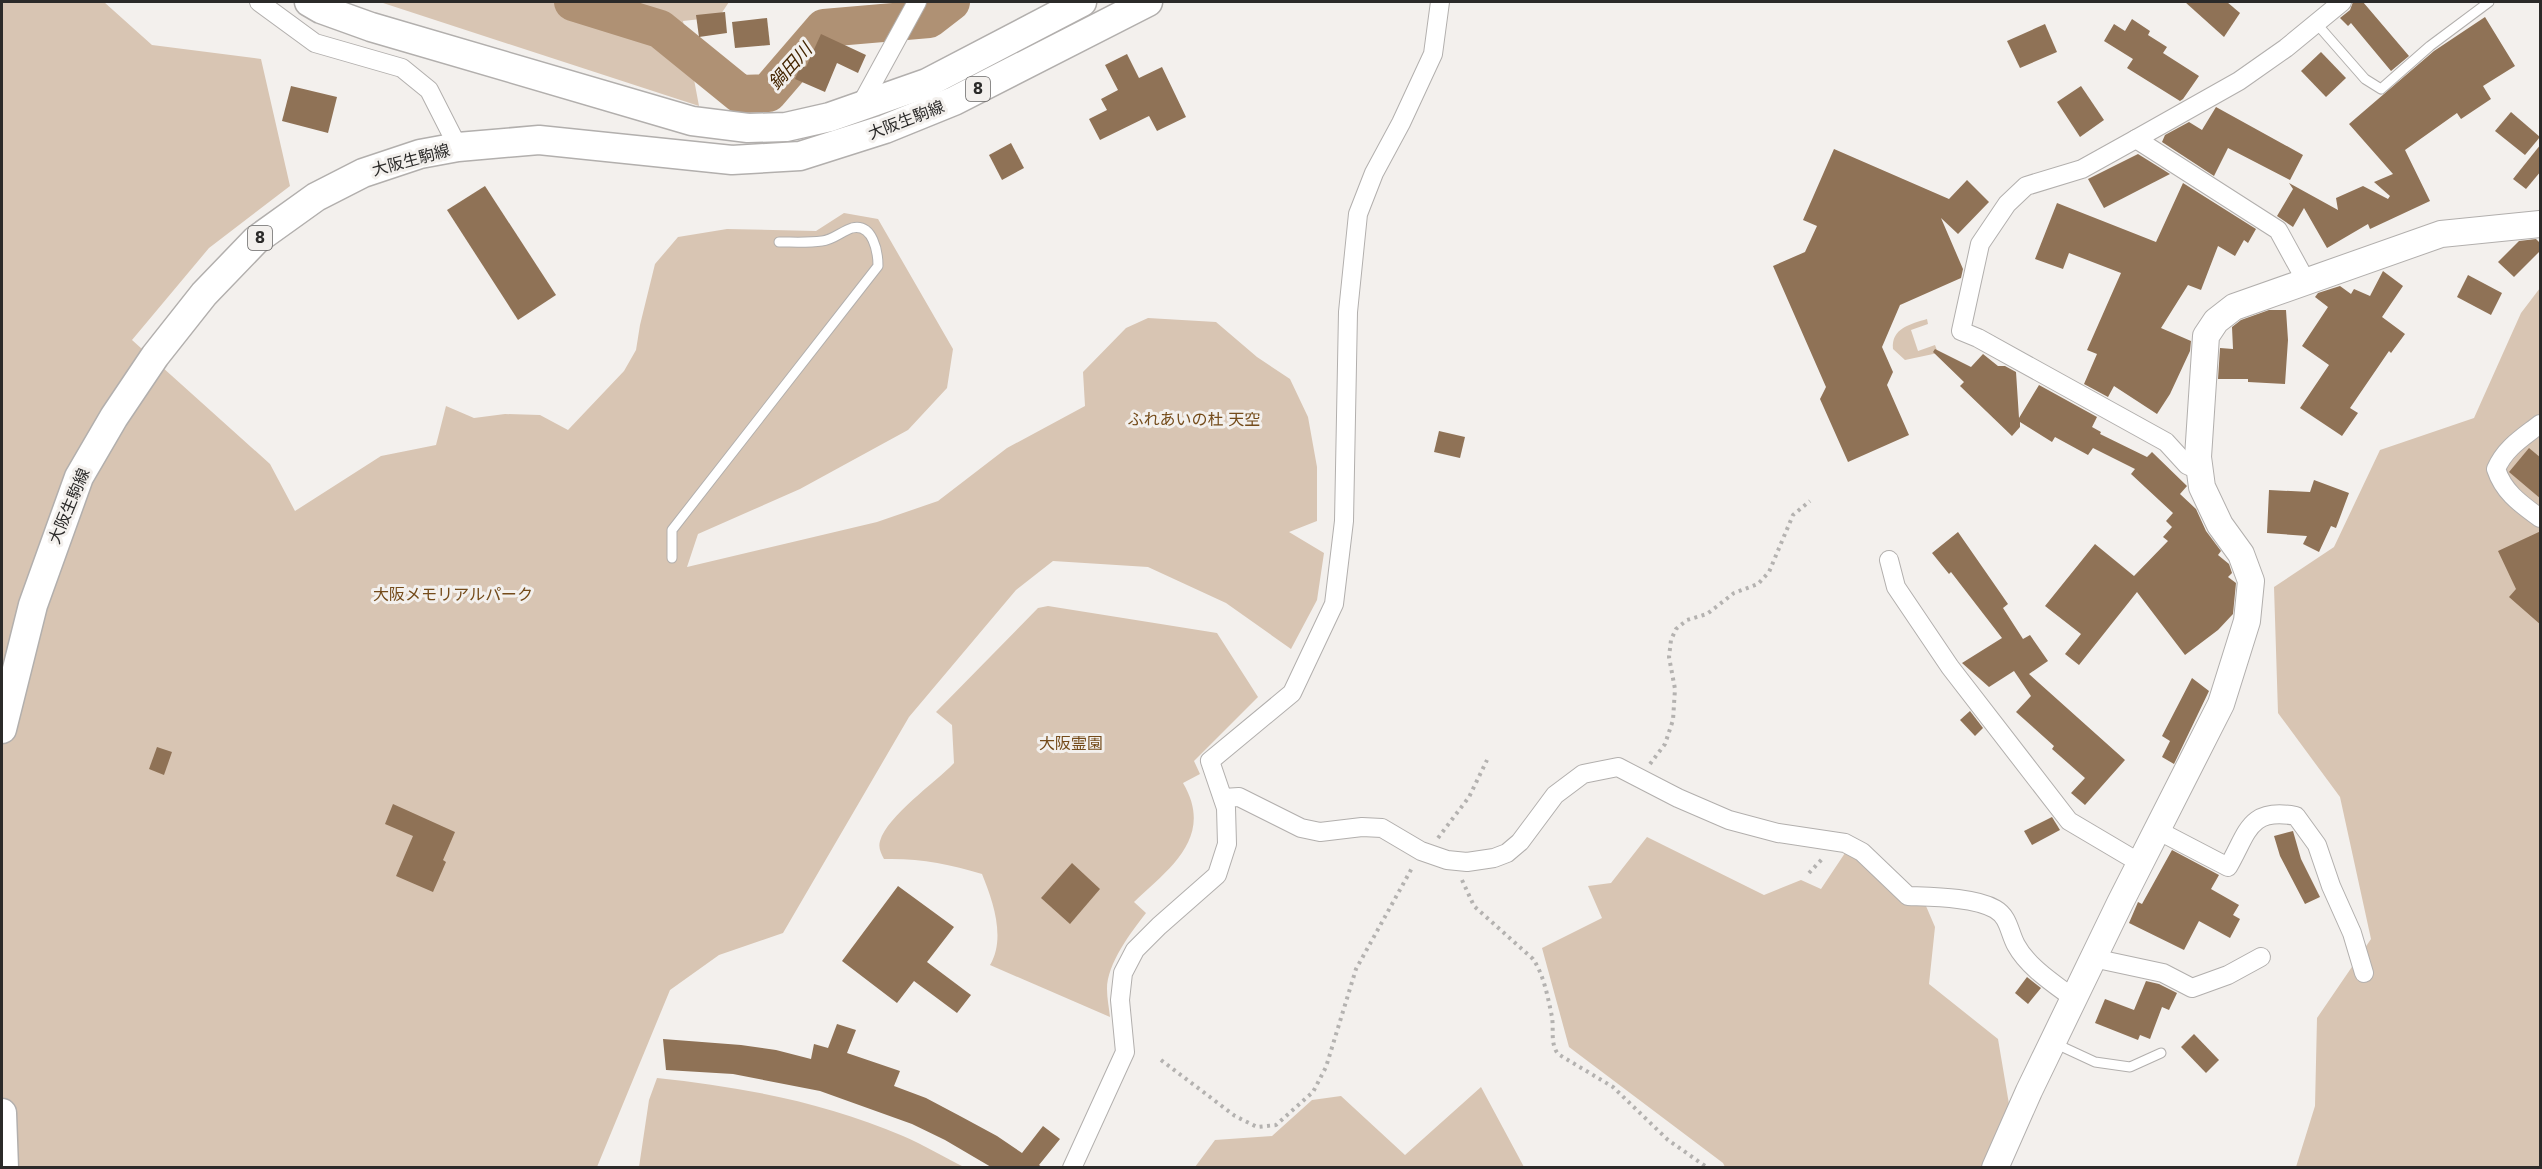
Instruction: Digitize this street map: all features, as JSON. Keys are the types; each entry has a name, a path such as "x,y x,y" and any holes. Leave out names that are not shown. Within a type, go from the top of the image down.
{"main road":[{"name":"大阪生駒線","path":"309,2 321,9 371,27 692,121 747,128 786,127 859,108 927,83 1082,2"},
{"name":"大阪生駒線","path":"2,729 33,605 79,477 114,417 155,356 204,294 256,240 316,197 363,173 420,154 458,147 539,140 732,160 801,156 885,129 954,101 1148,2"},
{"path":"2,1113 4,1167"}],"street":[{"path":"259,2 315,43 402,68 429,90 458,147"},
{"path":"859,108 917,2"},
{"path":"1072,1167 1125,1052 1120,1000 1124,973 1135,950 1217,875 1227,844 1226,808 1210,761 1292,693 1334,603 1344,521 1348,312 1358,214 1374,173 1401,123 1433,54 1440,2"},
{"path":"2200,471 2187,465 2166,442 1978,338 1961,331 1980,243 2007,204 2026,186 2082,169 2239,81 2342,2"},
{"path":"2136,139 2278,230 2306,281"},
{"path":"1995,1167 2073,998 2221,704 2247,621 2251,581 2241,554 2220,525 2202,487 2198,457 2206,336 2216,321 2234,307 2440,234 2541,224"},
{"path":"2541,424 2512,445 2502,456 2496,470 2501,483 2512,498 2541,518"},
{"path":"1889,560 1896,587 1950,668 2069,821 2140,863"},
{"path":"1223,798 1239,797 1301,828 1320,831 1382,828 1421,851 1447,860 1462,861 1494,858 1507,853 1520,842 1530,825 1556,795 1583,774 1618,767 1678,798 1729,820 1778,833 1845,843 1862,852 1908,896 1954,897 1996,909 2009,924 2015,944 2038,971 2073,998"},
{"path":"2157,830 2228,867 2248,828 2260,818 2278,813 2296,816 2317,845 2331,886 2352,933 2364,973"},
{"path":"2093,958 2163,973 2192,988 2228,975 2261,957"}],"lane":[{"path":"2316,23 2365,79 2381,89 2430,46 2488,2"},
{"path":"672,558 672,530 878,266 878,252 873,239 863,230 854,228 824,241 779,242"},
{"path":"2052,1042 2095,1062 2130,1067 2161,1053"}],"path":[{"path":"1639,776 1665,744 1673,720 1675,689 1669,657 1671,640 1676,629 1687,620 1707,614 1734,593 1758,584 1769,572 1793,515 1810,501"},
{"path":"1161,1060 1235,1116 1257,1127 1276,1125 1313,1092 1326,1068 1356,969 1421,851 1435,842 1464,804 1487,760"},
{"path":"1462,861 1460,875 1473,906 1533,959 1540,969 1552,1019 1553,1047 1558,1054 1613,1087 1668,1140 1708,1167"}],"green space":[{"path":"2,2 104,2 152,45 261,59 290,186 209,248 132,340 270,464 295,511 381,456 436,445 446,406 474,418 505,414 540,415 568,430 624,371 636,350 655,264 678,237 727,229 816,231 844,213 878,219 953,349 947,388 908,430 800,489 698,534 687,567 877,522 938,501 1007,448 1085,406 1083,372 1126,328 1148,318 1216,322 1257,357 1290,379 1308,417 1317,467 1317,521 1289,532 1324,553 1317,600 1291,649 1226,603 1148,567 1053,561 1016,590 909,717 783,933 719,955 670,990 597,1167 2,1168"},
{"path":"380,2 729,2 719,17 683,21 699,106"},
{"path":"2540,288 2540,1167 2296,1167 2315,1106 2317,1018 2371,939 2340,797 2278,713 2274,587 2334,547 2380,450 2474,418 2521,313"},
{"path":"1927,319 1928,324 1911,330 1918,351 1935,345 1938,353 1905,360 1893,349 1895,336 1903,328"},
{"name":"大阪霊園","path":"1048,606 1217,633 1258,697 1194,761 1200,774 1183,783 1192,802 1194,820 1191,836 1173,864 1134,902 1146,913 1121,949 1111,969 1107,989 1110,1017 990,965 995,954 997,931 994,908 982,874 934,862 884,859 880,848 880,841 892,821 954,763 952,725 936,712 1038,608"},
{"path":"1647,837 1764,895 1801,880 1821,889 1847,850 1910,905 1926,906 1935,927 1929,984 1998,1039 2011,1116 1983,1167 1725,1167 1723,1163 1569,1047 1542,948 1602,918 1588,886 1611,883"},
{"path":"657,1078 751,1091 813,1105 903,1136 964,1167 639,1167 649,1100"},
{"path":"1481,1087 1524,1167 1195,1167 1215,1140 1272,1136 1312,1100 1341,1096 1405,1155"}],"building":[{"path":"2185,2 2227,2 2240,13 2224,37"},
{"path":"2353,2 2363,2 2409,56 2391,71 2351,23 2348,26 2340,18 2350,10"},
{"path":"725,12 727,33 699,37 696,15"},
{"path":"2485,17 2515,66 2483,86 2491,99 2461,119 2457,113 2405,150 2430,201 2370,229 2368,224 2327,248 2304,208 2293,227 2277,216 2293,189 2289,183 2338,210 2336,198 2363,186 2388,199 2390,196 2374,182 2393,174 2349,124 2434,51"},
{"path":"767,18 770,45 735,48 732,22"},
{"path":"2132,19 2150,31 2148,35 2167,47 2163,53 2199,76 2180,101 2127,68 2133,59 2104,41 2114,24 2125,31"},
{"path":"2045,24 2057,52 2020,68 2007,41"},
{"path":"821,34 866,55 858,73 837,63 825,92 795,79 801,65 806,67"},
{"path":"2321,52 2346,78 2326,97 2301,71"},
{"path":"1127,54 1139,78 1162,67 1186,117 1157,131 1149,116 1100,140 1089,119 1107,110 1101,99 1118,90 1105,65"},
{"path":"291,86 337,97 328,133 282,121"},
{"path":"2081,86 2104,120 2080,137 2057,102"},
{"path":"2216,107 2303,155 2290,180 2228,148 2214,176 2162,142 2165,135 2189,122 2202,130"},
{"path":"2511,112 2540,137 2525,155 2495,131"},
{"path":"1011,143 1024,168 1002,180 989,155"},
{"path":"2541,144 2541,171 2526,189 2513,179"},
{"path":"1834,149 1949,199 1967,180 1989,202 1958,234 1941,218 1963,269 1961,278 1900,305 1882,347 1893,372 1887,385 1909,435 1848,462 1820,399 1826,387 1773,266 1805,252 1817,226 1803,220"},
{"path":"2138,154 2170,174 2104,208 2088,179"},
{"path":"2183,183 2256,229 2248,243 2244,240 2235,256 2218,246 2201,290 2188,285 2161,328 2191,341 2190,351 2170,394 2157,414 2114,386 2108,397 2084,384 2097,354 2087,350 2121,273 2069,253 2063,269 2035,259 2057,203 2156,242"},
{"path":"485,186 556,295 518,320 447,210"},
{"path":"2536,239 2541,244 2541,250 2514,277 2498,262 2519,241"},
{"path":"2383,271 2403,286 2382,317 2405,334 2391,353 2389,351 2350,408 2358,413 2342,436 2300,408 2329,365 2302,346 2328,307 2315,297 2318,293 2340,286 2351,294 2354,289 2370,296"},
{"path":"2468,275 2502,293 2491,315 2457,297"},
{"path":"2269,310 2286,310 2288,340 2285,384 2248,382 2248,379 2218,379 2220,348 2233,349 2232,327 2241,320"},
{"path":"1935,349 1971,367 1983,354 1998,366 2005,366 2016,372 2019,418 2039,385 2097,417 2092,427 2101,432 2100,434 2147,457 2152,452 2187,486 2180,494 2196,509 2206,531 2221,551 2218,555 2229,564 2232,573 2228,577 2236,583 2233,614 2218,630 2185,655 2137,592 2079,665 2065,654 2081,634 2045,606 2095,544 2134,576 2168,541 2163,537 2172,527 2166,521 2173,513 2131,474 2135,469 2093,448 2088,455 2055,437 2052,442 2020,422 2020,427 2012,436 1960,386 1964,382 1933,352"},
{"path":"1439,431 1465,437 1460,458 1434,452"},
{"path":"2529,448 2541,458 2541,499 2509,472"},
{"path":"2314,480 2349,493 2336,528 2331,526 2319,552 2303,544 2307,536 2267,533 2269,490 2310,492"},
{"path":"2541,531 2541,625 2509,597 2516,589 2498,551"},
{"path":"1958,532 2008,604 2003,608 2023,639 2030,635 2048,661 2029,674 2125,760 2085,805 2071,793 2085,778 2052,749 2054,746 2016,712 2031,696 2014,671 1989,687 1962,663 2002,638 1951,572 1949,574 1932,553"},
{"path":"2192,678 2209,691 2174,764 2162,757 2170,741 2162,736"},
{"path":"1970,711 1983,728 1975,736 1960,720"},
{"path":"157,747 172,752 164,775 149,769"},
{"path":"393,804 455,832 443,860 446,862 433,892 396,876 413,836 385,824"},
{"path":"2052,817 2060,830 2032,845 2024,831"},
{"path":"2293,831 2301,859 2320,897 2305,904 2280,856 2274,836"},
{"path":"2172,850 2219,875 2211,889 2239,905 2233,915 2240,919 2230,938 2199,921 2184,950 2129,923 2138,902 2142,904"},
{"path":"1072,863 1100,889 1070,924 1041,898"},
{"path":"898,886 954,927 927,962 971,995 957,1013 914,981 897,1003 842,961"},
{"path":"2027,977 2041,988 2028,1004 2015,993"},
{"path":"2146,981 2159,984 2177,993 2169,1010 2162,1007 2150,1039 2140,1035 2138,1040 2095,1023 2105,999 2134,1010"},
{"path":"837,1024 856,1030 847,1053 900,1071 894,1086 926,1098 997,1136 1022,1153 1043,1126 1060,1139 1039,1165 1042,1167 991,1167 912,1124 820,1091 733,1074 666,1070 663,1039 741,1045 776,1050 811,1059 814,1044 828,1048"},
{"path":"2194,1034 2219,1060 2206,1073 2181,1047"}],"waterway":[{"name":"鍋田川","path":"573,2 660,29 740,94 768,93 824,28 929,19 951,2"}],"park label":[{"name":"ふれあいの杜 天空","path":"1194,419"},
{"name":"大阪メモリアルパーク","path":"453,594"}]}
